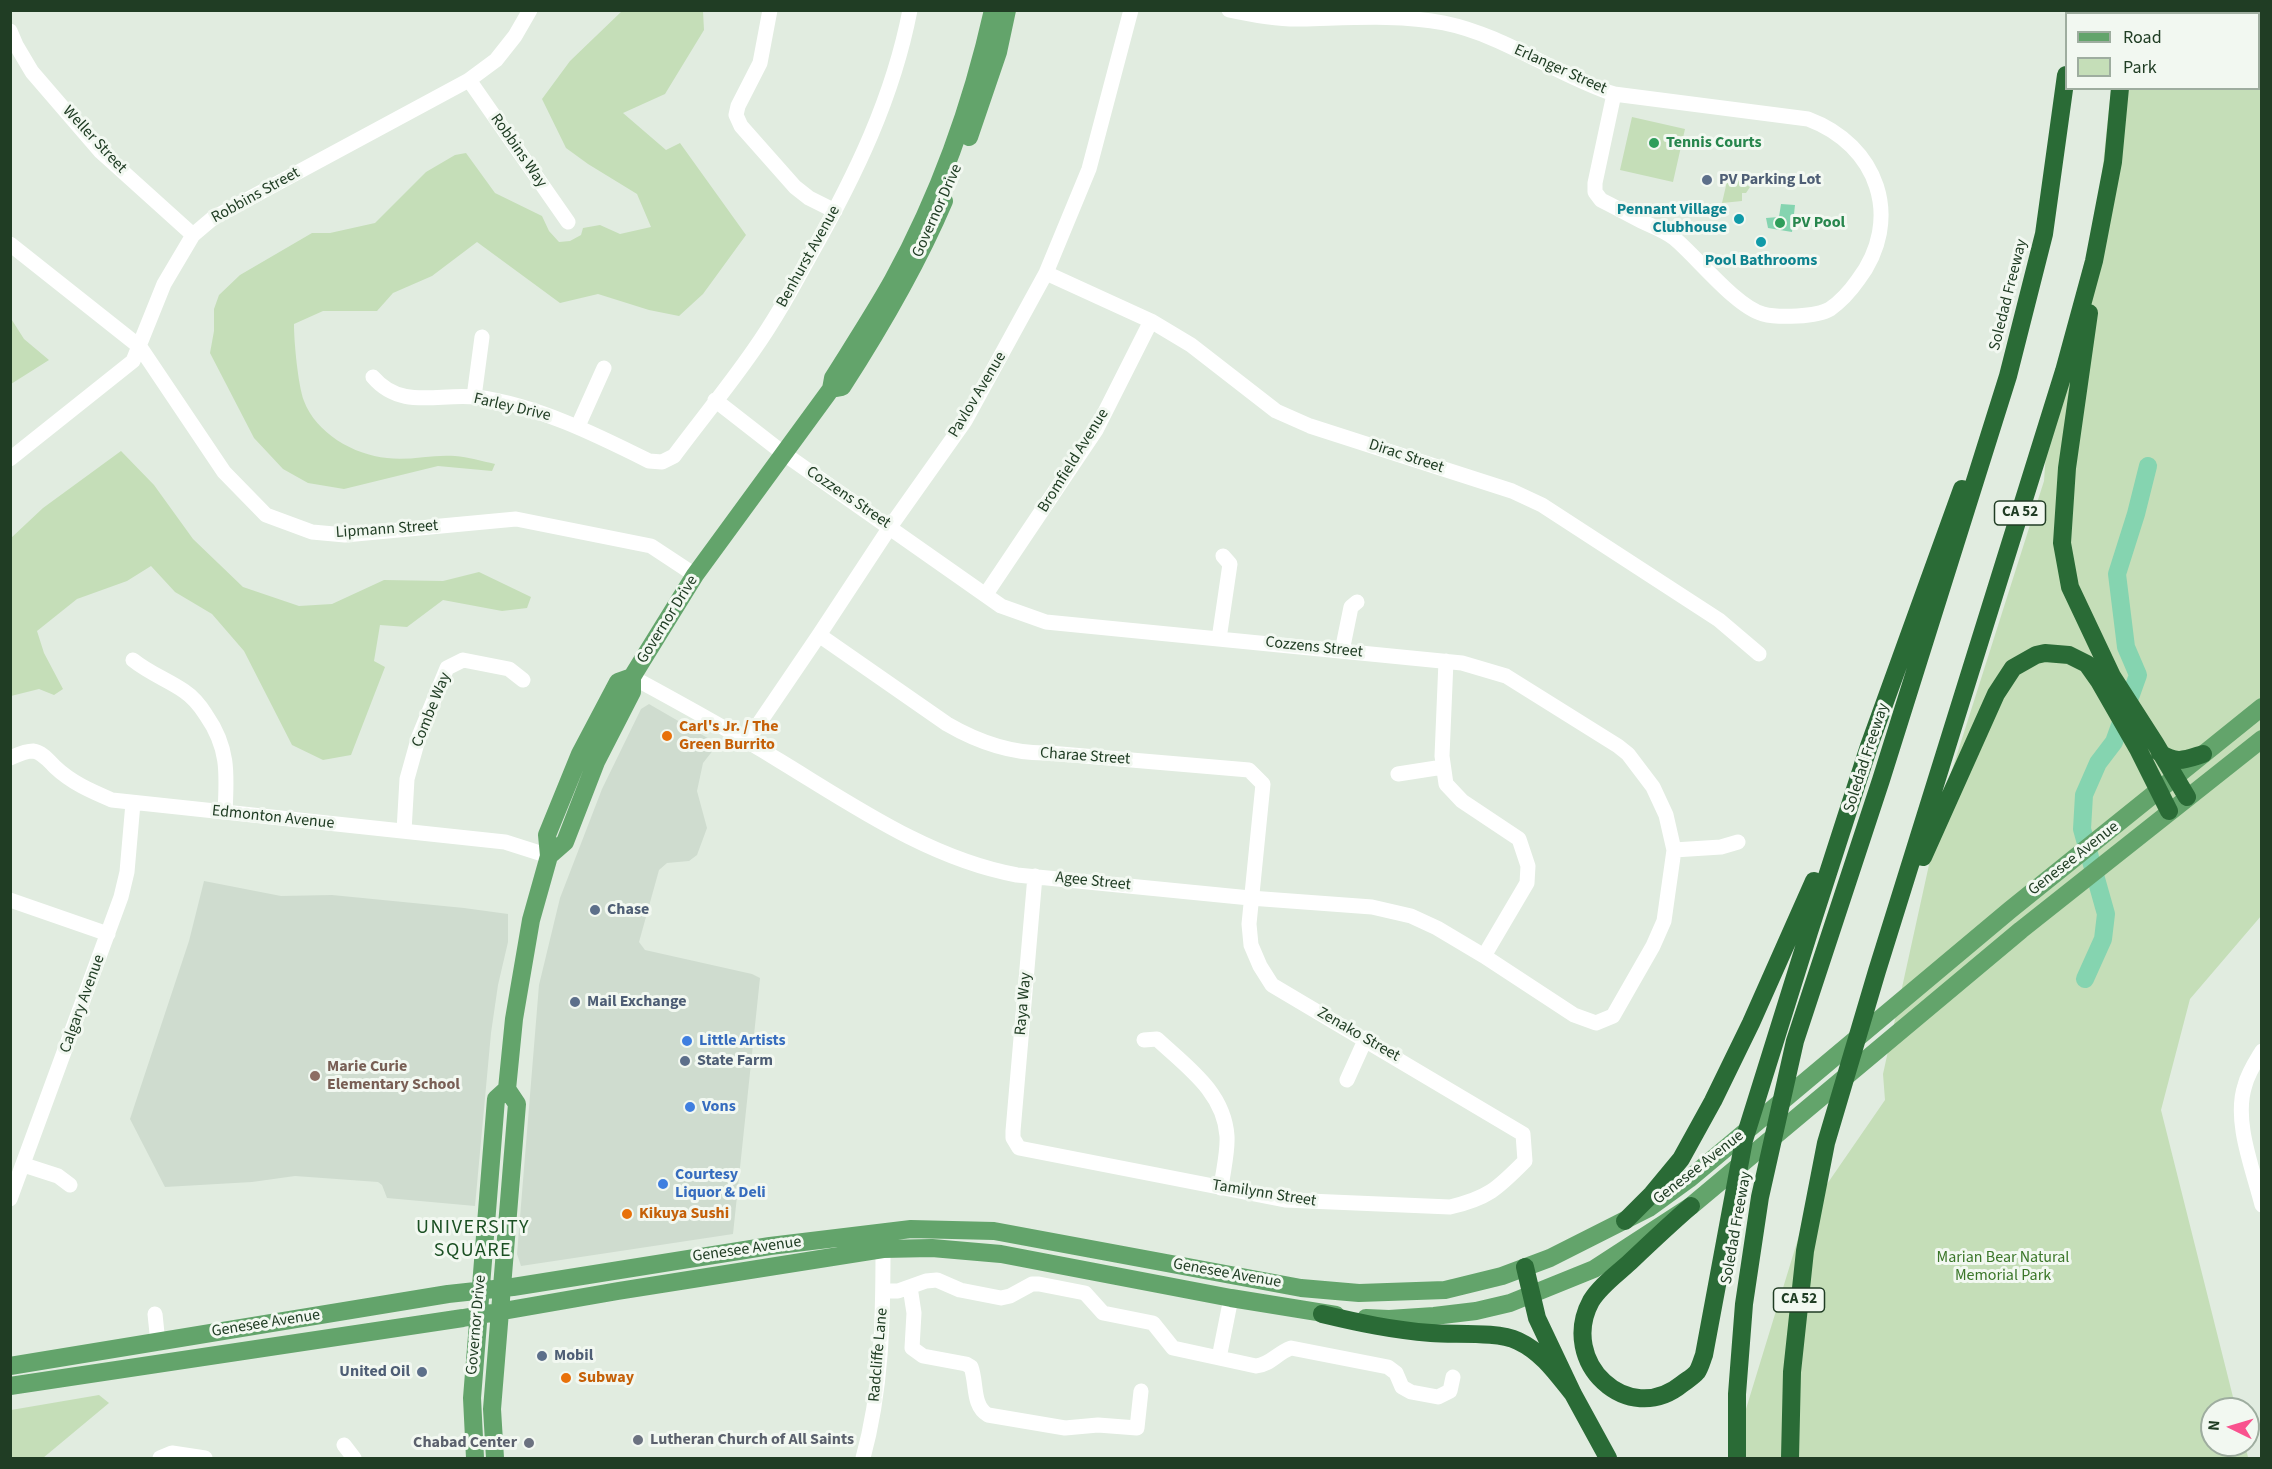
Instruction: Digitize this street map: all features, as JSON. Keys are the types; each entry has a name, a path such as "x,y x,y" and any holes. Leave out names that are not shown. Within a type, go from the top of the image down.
{"highway":[{"name":"Soledad Freeway","path":"1737,1458 1737,1394 1744,1304 1760,1197 1795,1041 1881,780 2008,376 2044,234 2065,89"},
{"name":"CA 52","path":"1790,1458 1792,1372 1805,1251 1826,1143 1877,971 2060,383 2094,261 2113,162 2120,90"},
{"path":"2094,261 2085,348 2067,468 2062,543 2070,587 2112,676 2151,748 2157,790 2169,811"},
{"path":"1691,1206 1607,1282 1592,1301 1582,1327 1583,1352 1592,1369 1607,1386 1626,1396 1644,1398 1663,1395 1678,1388 1696,1372 1706,1344 1744,1140 1763,1078 1869,746 1954,510 2008,376"},
{"path":"1890,930 1996,694 2013,668 2036,655 2045,653 2069,655 2087,664 2187,797"},
{"path":"1625,1221 1681,1159 1713,1101 1810,891 1869,746"},
{"path":"2151,748 2172,760 2203,754"},
{"path":"1525,1267 1537,1318 1608,1458"},
{"path":"1322,1314 1374,1327 1433,1333 1497,1335 1517,1340 1543,1356 1574,1394"}],"main road":[{"name":"Governor Drive","path":"495,1458 492,1409 517,1104 507,1089 514,1019 531,920 549,856 565,842 596,762 632,692 632,678 695,575 831,389 833,378 893,280 921,223 949,157 984,48 993,10"},
{"name":"Governor Drive","path":"831,389 842,387 870,343 904,286 932,229 975,121 998,52 1007,10"},
{"name":"Genesee Avenue","path":"10,1366 414,1299 502,1288 770,1246 911,1229 994,1231 1301,1288 1359,1293 1445,1290 1502,1276 1550,1258 1625,1221 1649,1208 1689,1179 2060,868 2262,707"},
{"name":"Genesee Avenue","path":"10,1386 500,1312 883,1249 932,1248 1001,1254 1322,1314 1389,1320 1476,1311 1509,1303 1594,1269 1691,1206 2065,894 2262,739"},
{"name":"Governor Drive","path":"475,1458 472,1398 496,1099 507,1089"},
{"path":"1231,1298 1239,1276"}],"street":[{"name":"Robbins Street","path":"10,459 133,361 164,284 193,235 213,218 469,80 495,60 515,36 530,10"},
{"path":"770,10 760,63 738,106 736,115 741,126 795,187 808,198 835,211"},
{"name":"Benhurst Avenue","path":"649,460 662,462 674,456 774,321 835,211 865,151 889,91 910,10"},
{"name":"Pavlov Avenue","path":"747,741 890,527 965,420 1046,273 1089,169 1131,10"},
{"name":"Erlanger Street","path":"1229,10 1302,20 1411,19 1444,23 1475,32 1588,86 1614,94 1808,119 1827,126 1860,154 1870,170 1880,195 1879,239 1869,266 1852,289 1828,310 1790,318 1761,314 1733,295 1671,236 1601,200 1595,192 1595,183 1614,94"},
{"name":"Weller Street","path":"10,31 32,72 101,152 193,235"},
{"name":"Robbins Way","path":"469,80 568,222"},
{"name":"Lipmann Street","path":"10,244 140,348 224,472 266,515 312,532 345,535 516,519 557,534 651,546 695,575"},
{"name":"Dirac Street","path":"1046,273 1151,321 1191,345 1276,411 1310,426 1512,491 1542,505 1719,620 1759,654"},
{"name":"Bromfield Avenue","path":"986,594 1096,430 1151,321"},
{"path":"474,397 482,337"},
{"path":"578,426 604,368"},
{"name":"Farley Drive","path":"373,377 383,389 401,397 474,397 541,414 578,426 649,460"},
{"name":"Cozzens Street","path":"716,400 783,453 1001,606 1046,622 1462,663 1506,676 1618,746 1628,754 1653,787 1666,815 1674,850 1664,921 1653,946 1613,1016 1596,1023 1574,1015"},
{"path":"1219,639 1230,564 1223,556"},
{"path":"1342,651 1351,607 1357,602"},
{"name":"Charae Street","path":"819,635 947,724 988,743 1029,753 1248,770 1263,784 1250,898"},
{"path":"133,660 147,671 186,692 203,710 217,731 224,750 227,775 225,812"},
{"name":"Combe Way","path":"404,831 407,779 419,736 447,668 463,660 509,669 523,680"},
{"path":"1446,661 1443,767 1446,784 1462,801 1519,839 1528,866 1527,883 1484,956"},
{"name":"Agee Street","path":"632,678 747,741 896,831 964,861 992,870 1035,876 1250,898 1372,907 1411,916 1437,928 1484,956 1574,1015"},
{"name":"Edmonton Avenue","path":"10,758 32,751 42,755 62,774 82,788 112,800 505,842 549,856"},
{"path":"1398,774 1443,767"},
{"name":"Calgary Avenue","path":"10,1199 121,897 127,872 133,803"},
{"path":"1674,850 1721,847 1738,842"},
{"name":"Raya Way","path":"1013,1131 1035,876"},
{"name":"Zenako Street","path":"1250,898 1251,945 1272,985 1366,1038 1523,1134"},
{"path":"10,900 108,934"},
{"path":"1347,1080 1366,1038"},
{"path":"1144,1040 1157,1039 1210,1088 1218,1102 1227,1136 1221,1188"},
{"path":"2262,1051 2245,1084 2241,1106 2241,1122 2256,1158 2262,1205"},
{"name":"Tamilynn Street","path":"1013,1131 1013,1138 1019,1148 1025,1151 1285,1200 1450,1207 1470,1202 1497,1189 1526,1161 1523,1134"},
{"path":"24,1165 58,1176 70,1185"},
{"name":"Radcliffe Lane","path":"863,1458 879,1385 883,1249"},
{"path":"883,1291 898,1291 926,1281 937,1280 960,1290 1001,1298 1010,1296 1032,1284 1085,1293 1103,1313 1153,1323 1173,1348 1256,1366 1265,1365 1282,1351 1291,1348 1388,1367 1396,1373 1402,1387 1411,1392 1438,1397 1450,1391 1453,1377"},
{"path":"910,1287 914,1313 912,1348 923,1356 966,1364 971,1367 978,1405 981,1411 988,1415 1065,1428 1098,1425 1137,1428 1141,1391"},
{"path":"1219,1358 1231,1298"},
{"path":"154,1314 158,1343"},
{"path":"344,1445 354,1458"},
{"path":"160,1458 172,1453 204,1458"}],"shaded area":[{"name":"PV Pool","path":"1781,204 1795,205 1792,232 1768,228 1766,218 1779,217"},
{"name":"UNIVERSITY SQUARE","path":"649,704 718,744 703,763 697,791 707,828 697,855 689,861 667,863 659,870 639,942 645,950 752,974 760,978 733,1234 521,1266 517,1254 539,985 560,898 602,789 641,709"},
{"name":"Marie Curie Elementary School","path":"204,881 281,896 332,895 508,914 508,942 498,985 491,1033 475,1206 387,1198 382,1185 378,1182 295,1176 252,1182 165,1187 130,1119 189,941"}],"green space":[{"path":"622,11 703,11 704,30 665,94 623,113 666,150 680,143 746,235 703,294 679,316 649,310 598,294 560,303 477,242 432,276 393,293 377,311 323,311 294,324 295,341 298,374 304,401 317,423 338,440 349,447 374,456 404,459 447,456 470,458 495,464 492,471 438,466 344,489 308,483 283,469 254,438 210,353 214,331 214,309 219,295 240,275 312,233 330,233 375,223 426,172 455,155 466,153 495,193 542,216 549,231 559,242 570,241 581,235 583,228 600,225 620,234 651,227 637,194 566,148 542,99 570,61"},
{"name":"Marian Bear Natural Memorial Park","path":"2116,11 2261,11 2261,916 2190,999 2161,1110 2233,1397 2200,1397 2200,1457 2248,1457 1731,1458 1805,1216 1885,1100 1883,1074 1945,792 2044,481 2050,394 2090,242 2102,174 2111,90 2260,90 2260,12"},
{"name":"Tennis Courts","path":"1632,117 1685,129 1673,182 1620,170"},
{"path":"1728,177 1750,187 1746,193 1742,193 1742,201 1722,203"},
{"path":"10,317 24,339 49,360 11,384"},
{"path":"121,451 154,485 193,539 243,587 299,606 332,604 384,580 443,581 479,572 531,597 527,608 502,611 443,600 407,627 380,625 374,661 385,667 351,755 323,760 292,745 244,651 212,614 175,592 151,566 127,581 77,599 37,631 44,653 63,689 54,695 39,689 11,696 11,538 43,508"},
{"path":"99,1395 109,1403 43,1458 11,1458 11,1410"}],"waterway":[{"path":"2085,979 2103,939 2106,914 2082,829 2084,795 2098,763 2114,742 2138,675 2126,647 2117,574 2148,466"}],"place":[{"name":"Tennis Courts","path":"1654,143"},
{"name":"PV Parking Lot","path":"1707,180"},
{"name":"Pennant Village Clubhouse","path":"1739,219"},
{"name":"PV Pool","path":"1780,223"},
{"name":"Pool Bathrooms","path":"1761,242"},
{"name":"Carl's Jr. / The Green Burrito","path":"667,736"},
{"name":"Chase","path":"595,910"},
{"name":"Mail Exchange","path":"575,1002"},
{"name":"Little Artists","path":"687,1041"},
{"name":"State Farm","path":"685,1061"},
{"name":"Marie Curie Elementary School","path":"315,1076"},
{"name":"Vons","path":"690,1107"},
{"name":"Courtesy Liquor & Deli","path":"663,1184"},
{"name":"Kikuya Sushi","path":"627,1214"},
{"name":"Mobil","path":"542,1356"},
{"name":"United Oil","path":"422,1372"},
{"name":"Subway","path":"566,1378"},
{"name":"Lutheran Church of All Saints","path":"638,1440"},
{"name":"Chabad Center","path":"529,1443"}],"district":[{"name":"UNIVERSITY SQUARE","path":"473,1240"}]}
